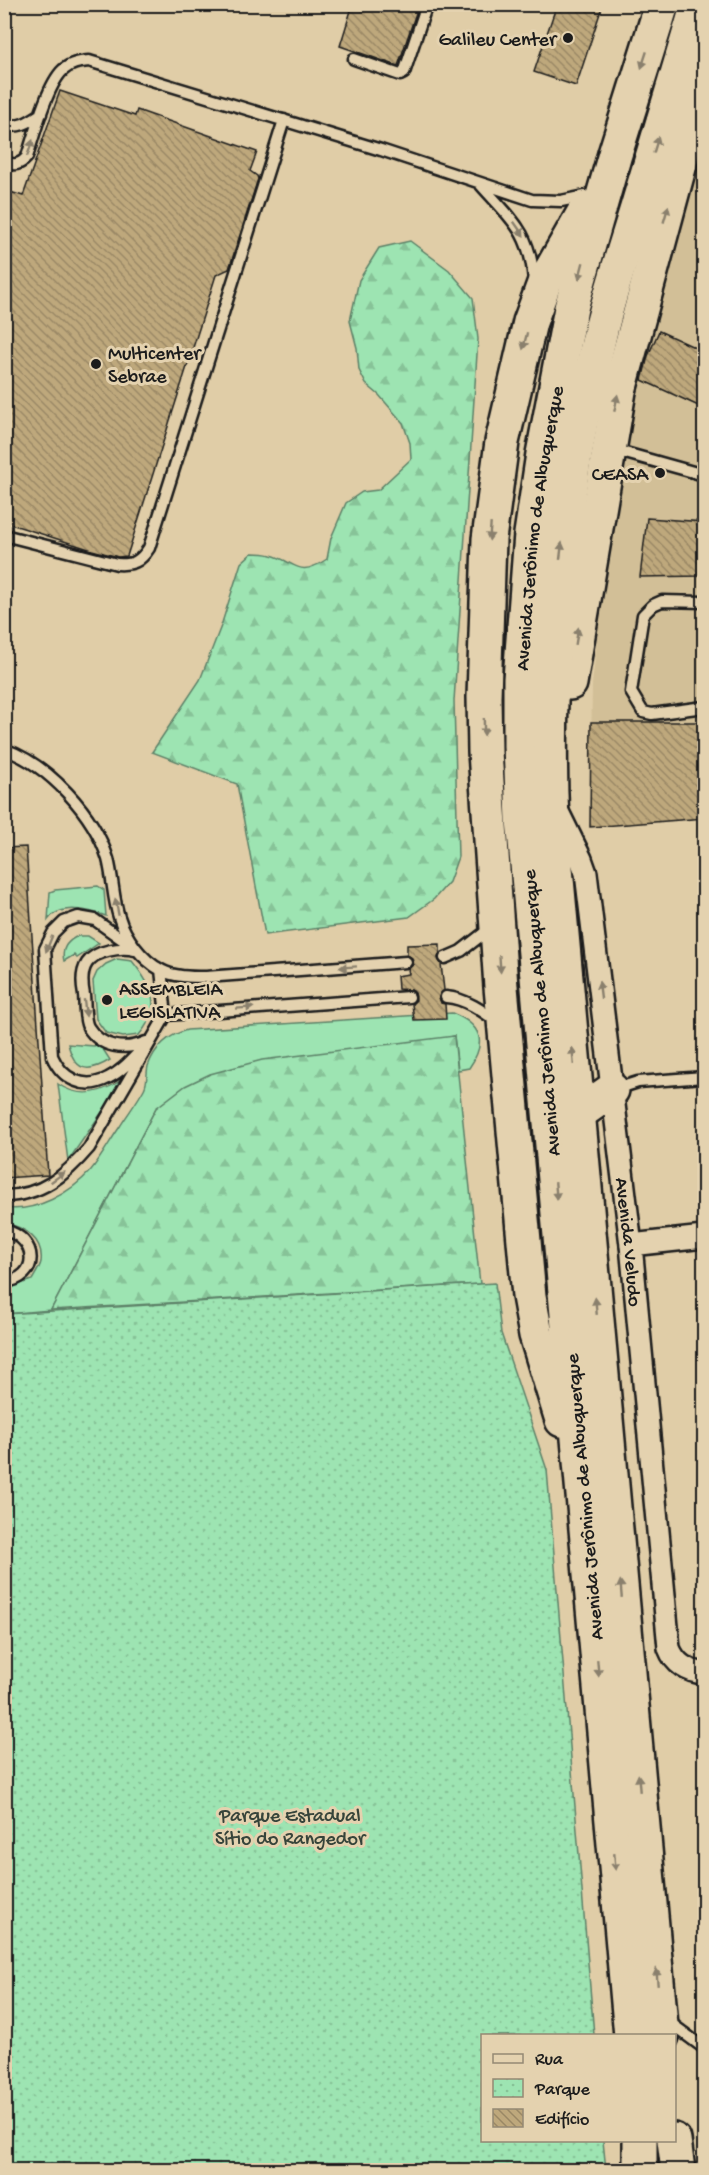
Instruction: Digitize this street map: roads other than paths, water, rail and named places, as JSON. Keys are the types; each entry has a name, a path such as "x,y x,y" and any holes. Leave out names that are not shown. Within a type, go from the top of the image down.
{"main road":[{"name":"Avenida Jerônimo de Albuquerque","path":"631,2034 523,819 520,679 530,544 543,454 571,308 615,154 662,4"},
{"name":"Avenida Jerônimo de Albuquerque","path":"662,2026 551,798 551,683 559,573 572,476 600,332 698,4"},
{"path":"680,164 705,16"},
{"path":"680,164 705,123"},
{"path":"582,1484 536,1335 529,1296 497,923 485,752 484,697 489,538 502,442 523,345 536,301 545,281 615,154"},
{"name":"Avenida Jerônimo de Albuquerque","path":"551,798 608,448 624,365 680,164"},
{"path":"578,1114 612,1090"},
{"path":"546,1367 558,1381 573,1387 590,1381 601,1364"},
{"path":"640,2142 640,2170"},
{"path":"672,2142 672,2170"},
{"path":"672,2142 678,2170"}],"street":[{"name":"Avenida Veludo","path":"551,798 586,873 631,1245 669,1648 672,1656 681,1665 694,1672 704,1673"},
{"path":"631,1245 705,1237"}],"lane":[{"path":"354,59 400,75 404,73 426,4"},
{"path":"4,162 13,165 22,163 27,157 54,79 64,69 77,62 89,61 284,120 532,200 561,201 594,194"},
{"path":"4,124 14,127 27,123 41,114"},
{"path":"4,535 117,564 131,565 145,555 284,120"},
{"path":"481,184 519,227 524,237 531,255 536,301"},
{"path":"608,448 705,475"},
{"path":"4,543 20,538"},
{"path":"705,602 662,601 652,605 643,615 632,692 643,712 652,714 705,707"},
{"path":"4,749 36,765 55,781 87,819 98,836 108,859 119,918 126,934 138,951"},
{"path":"150,1041 121,1070 107,1079 93,1083 79,1083 66,1077 56,1066 52,1056 45,949 53,933 64,922 78,917 95,920 161,970 187,977 406,962"},
{"path":"445,958 461,951 497,923"},
{"path":"138,951 122,948 105,951 88,962 82,980 87,1026 104,1043 123,1048 135,1047 150,1041"},
{"path":"4,1196 18,1196 37,1191 57,1180 88,1148 166,1015 161,970"},
{"path":"166,1015 409,997"},
{"path":"446,997 457,998 482,1011 505,1028"},
{"path":"612,1090 638,1082 705,1077"},
{"path":"4,1230 21,1236 30,1246 32,1256 29,1267 23,1275 15,1281 4,1282"},
{"path":"662,2026 705,2048"}],"place":[{"name":"Galileu Center","path":"568,38"},
{"name":"Multicenter Sebrae","path":"96,364"},
{"name":"CEASA","path":"660,473"},
{"name":"ASSEMBLEIA LEGISLATIVA","path":"107,1000"}],"park label":[{"name":"Parque Estadual Sítio do Rangedor","path":"290,1826"}]}
